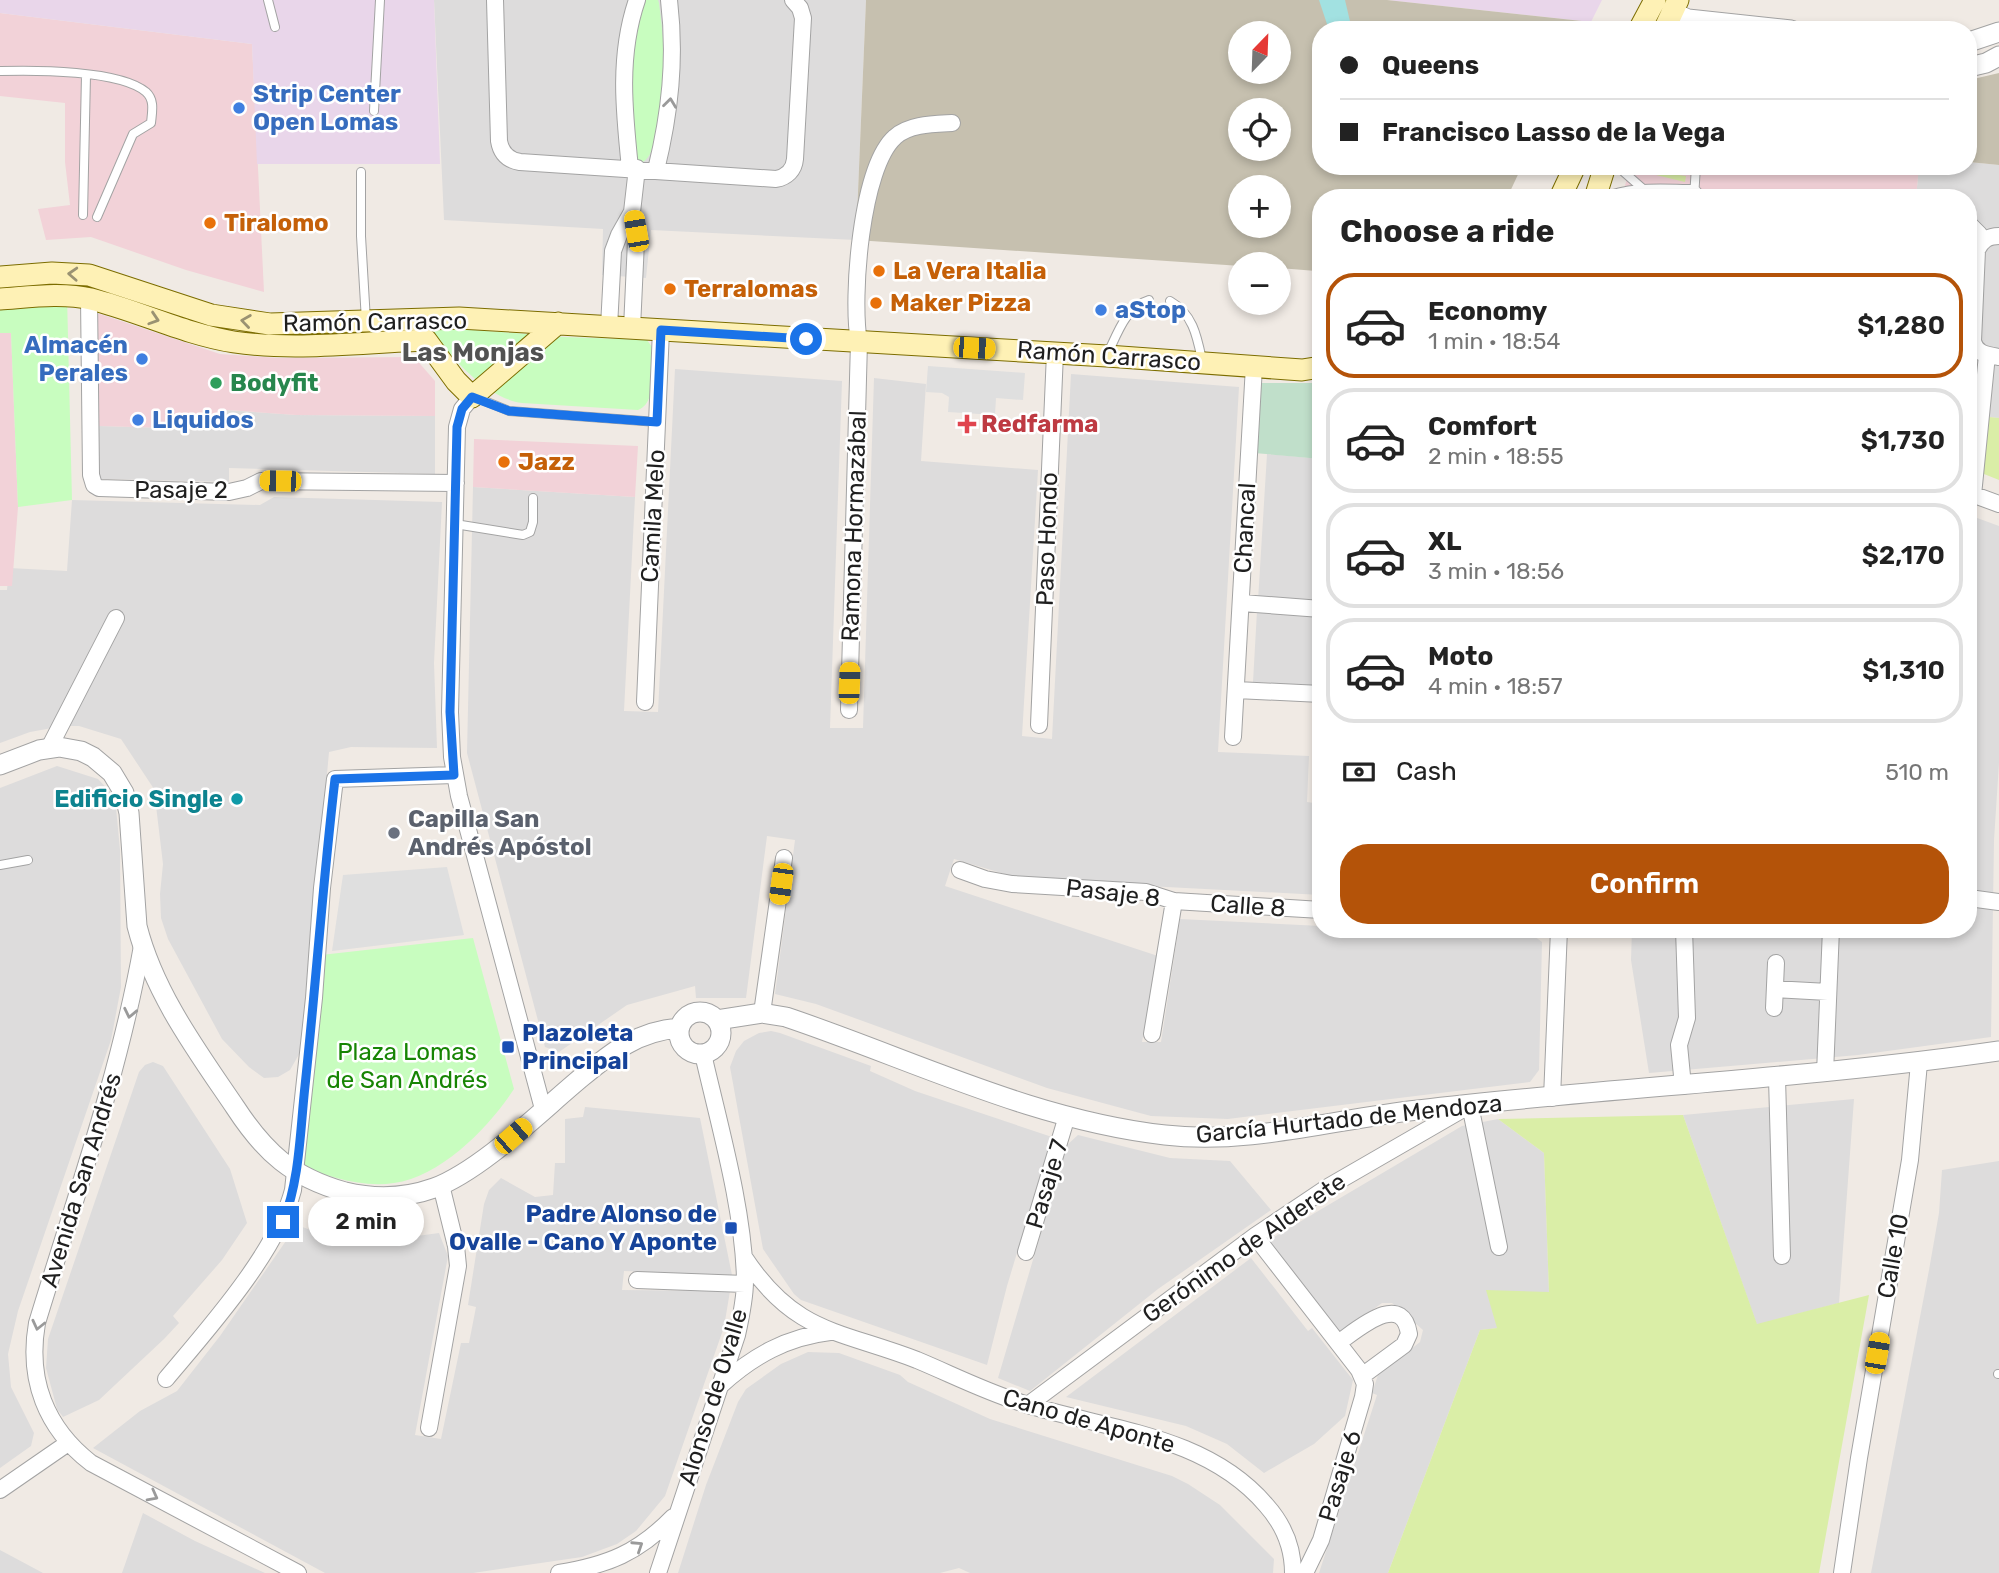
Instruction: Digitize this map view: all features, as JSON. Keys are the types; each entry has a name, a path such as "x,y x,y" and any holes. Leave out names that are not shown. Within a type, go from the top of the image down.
{"main road":[{"path":"1644,21 1654,0"},
{"name":"Ramón Carrasco","path":"0,276 52,273 89,275 211,315 251,323 289,324 437,317 1107,356 1312,371"},
{"name":"Ramón Carrasco","path":"0,299 45,296 89,298 192,332 242,343 270,345 426,341"},
{"path":"437,317 428,326 426,341 461,387 472,397 558,323"}],"street":[{"path":"495,0 499,141 506,156 520,162 776,179 785,176 792,169 795,159 803,18 800,8 793,0"},
{"path":"632,328 636,242 632,212 633,168 623,80 627,38 637,0"},
{"path":"656,170 668,118 672,83 669,0"},
{"path":"1672,14 1707,21"},
{"path":"1977,39 1999,32"},
{"path":"1977,65 1999,56"},
{"name":"Ramona Hormazábal","path":"849,710 859,342 855,322 855,289 870,183 884,151 896,136 915,127 952,124"},
{"path":"609,327 613,251 632,212"},
{"path":"1977,232 1982,241"},
{"path":"1977,417 1982,352 1977,254 1982,241 1988,237 1999,236"},
{"name":"Pasaje 2","path":"89,298 91,475 94,485 99,488 229,492 261,481 456,483"},
{"name":"Camila Melo","path":"645,702 661,330"},
{"name":"Paso Hondo","path":"1039,725 1055,353"},
{"name":"Chancal","path":"1233,737 1254,366"},
{"path":"472,397 466,402 458,418 450,712 454,775 542,1109"},
{"path":"1977,496 1999,503"},
{"path":"1242,603 1312,608"},
{"path":"49,748 116,618"},
{"path":"1236,690 1312,694"},
{"name":"Avenida San Andrés","path":"0,765 49,748 69,748 93,757 112,773 124,793 129,813 137,926 142,946 115,1072 35,1336 34,1367 37,1386 50,1418 68,1443 91,1463 298,1573"},
{"path":"166,1379 225,1306 275,1236 289,1207 314,998 322,888 335,779 454,775"},
{"path":"762,1013 785,858"},
{"name":"Pasaje 8","path":"960,870 1012,884 1146,892 1174,901 1152,1034"},
{"path":"1977,899 1999,902"},
{"name":"Calle 8","path":"1174,901 1312,910"},
{"path":"1552,1098 1559,938"},
{"path":"1683,1086 1679,1045 1686,1018 1684,938"},
{"path":"1825,1073 1831,938"},
{"path":"142,946 158,984 171,1006 246,1124 270,1153 295,1172 335,1189 371,1196 405,1195 441,1185 513,1136 542,1109 623,1044 650,1032 679,1027"},
{"path":"1774,1008 1776,963"},
{"path":"1775,989 1828,992"},
{"path":"696,1012 708,1013 717,1020 721,1038 714,1049 697,1054 686,1049 679,1040 679,1027 685,1017 696,1012"},
{"name":"García Hurtado de Mendoza","path":"717,1020 762,1013 786,1017 979,1089 1067,1116 1145,1133 1209,1137 1266,1132 1417,1110 1777,1078 1919,1063 1999,1051"},
{"name":"Alonso de Ovalle","path":"657,1573 737,1335 745,1284 736,1203 703,1054"},
{"name":"Calle 10","path":"1842,1573 1910,1160 1919,1063"},
{"path":"1777,1078 1782,1256"},
{"path":"1470,1105 1499,1247"},
{"name":"Gerónimo de Alderete","path":"1028,1405 1255,1236 1328,1187 1470,1105"},
{"name":"Pasaje 7","path":"1027,1251 1067,1116"},
{"path":"429,1428 458,1266 456,1246 441,1185"},
{"path":"1255,1236 1362,1376 1404,1345 1409,1334 1406,1324 1395,1314 1384,1313 1338,1343"},
{"name":"Cano de Aponte","path":"744,1257 760,1281 780,1301 802,1318 830,1332 904,1356 1028,1405 1173,1444 1223,1467 1256,1494 1279,1523 1291,1554 1293,1573"},
{"path":"637,1280 745,1284"},
{"path":"720,1385 751,1360 769,1350 805,1336 830,1332"},
{"name":"Pasaje 6","path":"1305,1573 1321,1540 1363,1397 1362,1376"},
{"path":"0,1490 68,1443"},
{"path":"559,1573 593,1568 632,1551 676,1513"},
{"path":"593,1568 611,1573"}],"lane":[{"path":"268,0 275,27"},
{"path":"374,111 380,0"},
{"path":"0,71 32,70 121,80 147,93 153,105 151,123 132,134 97,217"},
{"path":"83,215 86,75"},
{"path":"361,172 361,236 366,321"},
{"path":"1628,175 1643,188"},
{"path":"1636,189 1652,189"},
{"path":"1107,356 1122,322 1139,303 1149,300"},
{"path":"1170,301 1179,306 1195,327 1202,362"},
{"path":"472,397 509,411 657,422"},
{"path":"454,524 523,535 530,531 533,522 533,498"},
{"path":"0,865 27,860"}],"shaded area":[{"path":"0,0 434,0 440,164 257,164 252,44 0,13"},
{"path":"434,0 866,0 856,240 651,230 646,278 602,275 603,229 444,220"},
{"path":"866,0 1387,0 1582,21 1312,21 1312,175 1518,175 1511,189 1312,189 1312,271 1291,269 1291,252 1228,252 1228,265 856,240"},
{"path":"1387,0 1602,0 1592,21"},
{"path":"0,13 252,44 264,292 186,270 91,237 46,240 38,209 70,205 65,162 65,103 0,96"},
{"path":"1999,73 1999,165 1977,163 1977,78"},
{"path":"1977,163 1999,165 1999,418 1977,416 1977,189 1917,189 1918,175 1977,175"},
{"path":"1628,175 1918,175 1917,189 1624,189"},
{"path":"94,312 220,354 278,358 414,357 435,381 435,416 296,415 227,410 226,416 170,415 169,428 99,426"},
{"path":"0,332 11,332 18,507 12,586 0,586"},
{"path":"928,366 1025,373 1023,400 996,398 995,415 948,412 949,397 942,393 926,392"},
{"path":"675,369 842,381 830,728 863,728 874,378 926,384 921,461 1038,470 1022,736 1052,739 1071,374 1239,387 1218,752 1309,756 1307,802 1312,803 1312,895 1128,885 1008,875 954,859 945,886 1158,956 1142,1042 1161,1042 1180,919 1312,926 1312,938 1537,938 1542,942 1539,1070 1530,1082 1228,1119 1151,1116 1047,1088 816,1004 775,994 795,840 767,836 746,998 696,998 695,986 627,1005 559,1052 545,1047 467,753 473,487 635,497 624,711 658,712"},
{"path":"226,410 296,415 435,416 435,474 229,468 229,482 99,479 99,426 169,428 170,415 225,416"},
{"path":"474,439 638,446 635,497 473,487"},
{"path":"1267,454 1312,458 1312,604 1258,601"},
{"path":"274,497 442,502 434,663 437,748 351,747 329,752 302,1049 290,1070 278,1077 264,1078 249,1067 222,1039 168,939 161,918 163,864 154,789 121,739 79,726 63,726 30,732 0,743 0,590 7,590 9,568 67,571 72,500 260,505"},
{"path":"1977,518 1999,526 1999,763 1994,840 1991,1037 1858,1055 1649,1073 1631,960 1632,938 1977,938"},
{"path":"1257,611 1312,614 1312,685 1253,682"},
{"path":"57,766 98,779 115,797 120,850 121,987 111,1040 18,1311 8,1354 11,1387 34,1433 31,1446 0,1468 0,788"},
{"path":"447,867 464,935 332,951 343,875"},
{"path":"771,1031 871,1066 870,1071 915,1091 1052,1137 1007,1286 987,1365 801,1300 763,1249 730,1067 736,1051 744,1041 759,1033"},
{"path":"153,1062 163,1066 230,1169 247,1223 222,1260 173,1316 179,1323 164,1339 99,1400 63,1417 57,1409 46,1368 48,1339 139,1072 145,1065"},
{"path":"1854,1099 1839,1303 1757,1325 1683,1115"},
{"path":"585,1107 700,1118 732,1275 624,1271 622,1290 730,1291 724,1327 665,1496 636,1531 617,1544 582,1557 473,1573 325,1573 93,1448 140,1411 177,1391 220,1336 297,1225 329,1237 373,1242 439,1233 448,1256 415,1435 441,1439 461,1343 469,1343 476,1307 468,1305 484,1204 489,1190 501,1178 535,1197 553,1195 555,1163 565,1163 565,1119 583,1117"},
{"path":"1498,1119 1544,1153 1549,1292 1498,1328 1480,1330 1388,1573 1319,1573 1377,1395 1372,1393 1378,1375 1420,1342 1423,1330 1392,1303 1382,1303 1338,1335 1269,1240 1462,1126"},
{"path":"1078,1135 1170,1158 1230,1161 1271,1210 1158,1289 1030,1391 998,1378 1067,1145"},
{"path":"1999,1161 1999,1573 1871,1573 1929,1270 1939,1213 1942,1170"},
{"path":"1251,1258 1308,1331 1312,1328 1353,1380 1345,1416 1314,1444 1264,1473 1227,1444 1186,1426 1066,1397"},
{"path":"808,1352 839,1353 900,1375 908,1382 990,1419 1172,1476 1220,1505 1274,1559 1273,1573 970,1573 959,1568 940,1573 678,1573 706,1485 738,1402 746,1389 781,1364"},
{"path":"143,1513 195,1541 265,1573 122,1573"},
{"path":"0,1550 43,1573 0,1573"}],"green space":[{"path":"643,0 658,0 659,3 664,88 651,152 643,162 637,162 633,154 629,61"},
{"path":"1656,175 1686,176 1685,182"},
{"path":"67,296 72,500 18,507 11,333 0,333 0,301"},
{"path":"436,327 647,340 652,347 651,392 644,406 638,410 510,400 485,386 461,366 433,334"},
{"path":"1258,383 1312,383 1312,458 1254,453"},
{"path":"1977,416 1999,418 1999,480 1977,471"},
{"name":"Plaza Lomas de San Andrés","path":"473,938 514,1089 504,1104 463,1148 412,1179 369,1184 345,1180 299,1166 321,955"},
{"path":"1683,1115 1757,1324 1869,1295 1819,1573 1388,1573 1480,1330 1497,1328 1486,1290 1549,1292 1544,1153 1498,1119"}],"water":[{"path":"1319,0 1345,0 1350,21 1326,21"}],"place":[{"name":"Strip Center Open Lomas","path":"239,108"},
{"name":"Tiralomo","path":"210,223"},
{"name":"La Vera Italia","path":"879,271"},
{"name":"Terralomas","path":"670,289"},
{"name":"Maker Pizza","path":"876,303"},
{"name":"aStop","path":"1101,310"},
{"name":"Almacén Perales","path":"142,359"},
{"name":"Bodyfit","path":"216,383"},
{"name":"Liquidos","path":"138,420"},
{"name":"Redfarma","path":"967,424"},
{"name":"Jazz","path":"504,462"},
{"name":"Edificio Single","path":"237,799"},
{"name":"Capilla San Andrés Apóstol","path":"394,833"},
{"name":"Plazoleta Principal","path":"508,1047"},
{"name":"Padre Alonso de Ovalle - Cano Y Aponte","path":"731,1228"}],"district":[{"name":"Las Monjas","path":"473,352"}],"route":[{"path":"283,1222 293,1190 335,779 454,775 451,740 457,427 458,418 466,402 472,397 509,411 657,422 661,330 806,339"}]}
